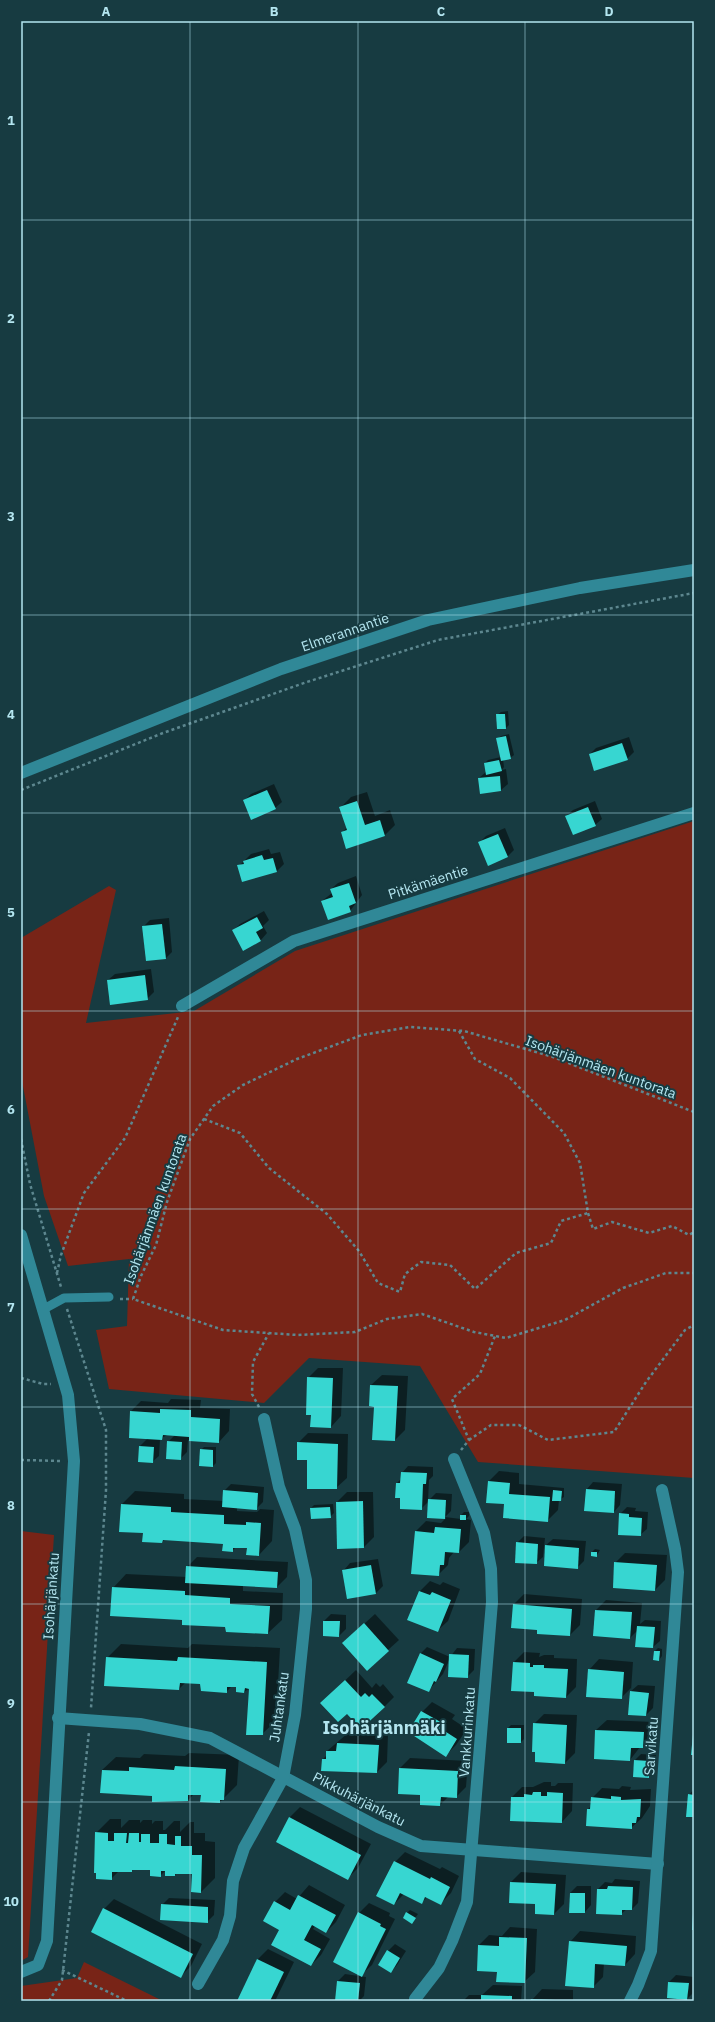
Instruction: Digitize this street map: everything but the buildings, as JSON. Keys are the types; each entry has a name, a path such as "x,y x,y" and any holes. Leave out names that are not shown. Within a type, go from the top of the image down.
{"street":[{"name":"Elmerannantie","path":"21,773 281,669 428,620 580,588 694,570"},
{"name":"Pitkämäentie","path":"182,1006 294,941 694,813"},
{"name":"Isohärjänkatu","path":"21,1235 68,1395 74,1461 58,1718 47,1941 38,1965 21,1972"},
{"name":"Juhtankatu","path":"198,1984 223,1940 230,1916 233,1881 244,1848 283,1778 295,1715 306,1609 306,1580 295,1529 279,1487 264,1419"},
{"name":"Vankkurinkatu","path":"416,1999 439,1968 467,1902 492,1602 491,1569 484,1533 454,1459"},
{"name":"Sarvikatu","path":"630,2001 651,1951 678,1572 675,1549 662,1490"},
{"name":"Pikkuhärjänkatu","path":"58,1718 140,1724 210,1738 378,1827 421,1846 658,1864"}],"lane":[{"path":"42,1310 64,1298 109,1297"}],"path":[{"path":"21,790 163,733 307,682 438,640 694,593"},
{"path":"57,1273 61,1255 84,1193 125,1138 153,1077 182,1006"},
{"name":"Isohärjänmäen kuntorata","path":"694,1112 553,1057 459,1031 410,1027 362,1035 297,1059 243,1085 213,1106 190,1139 167,1202 156,1245 141,1276 133,1299 223,1330 298,1335 355,1332 387,1319 422,1314 474,1332 506,1338 565,1320 623,1288 666,1272 694,1274"},
{"path":"459,1031 475,1059 510,1078 564,1132 580,1163 592,1229 612,1222 648,1233 672,1226 689,1235 694,1232"},
{"path":"204,1119 240,1133 269,1168 327,1214 359,1251 378,1283 400,1292 404,1274 421,1262 450,1265 475,1289 516,1253 551,1243 562,1221 588,1213"},
{"path":"21,1139 30,1184 106,1430 106,1490 90,1720 62,1980 50,2001"},
{"path":"454,1459 469,1440 491,1425 519,1425 548,1440 614,1432 646,1382 685,1330 694,1325"},
{"path":"264,1419 252,1394 253,1362 269,1333"},
{"path":"469,1440 452,1399 480,1374 495,1336"},
{"path":"21,1378 43,1384 64,1383"},
{"path":"21,1460 74,1461"},
{"path":"62,1970 127,2001"}],"shaded area":[{"path":"694,821 694,1478 478,1462 420,1366 309,1358 264,1403 109,1389 96,1330 127,1326 129,1259 68,1266 44,1196 21,1076 21,938 109,886 116,890 86,1023 194,1011 295,951"},
{"path":"21,1531 54,1535 28,1957 21,1961"},
{"path":"84,1962 163,2001 21,2001 21,1986 77,1978"}],"district":[{"name":"Isohärjänmäki","path":"384,1727"}]}
